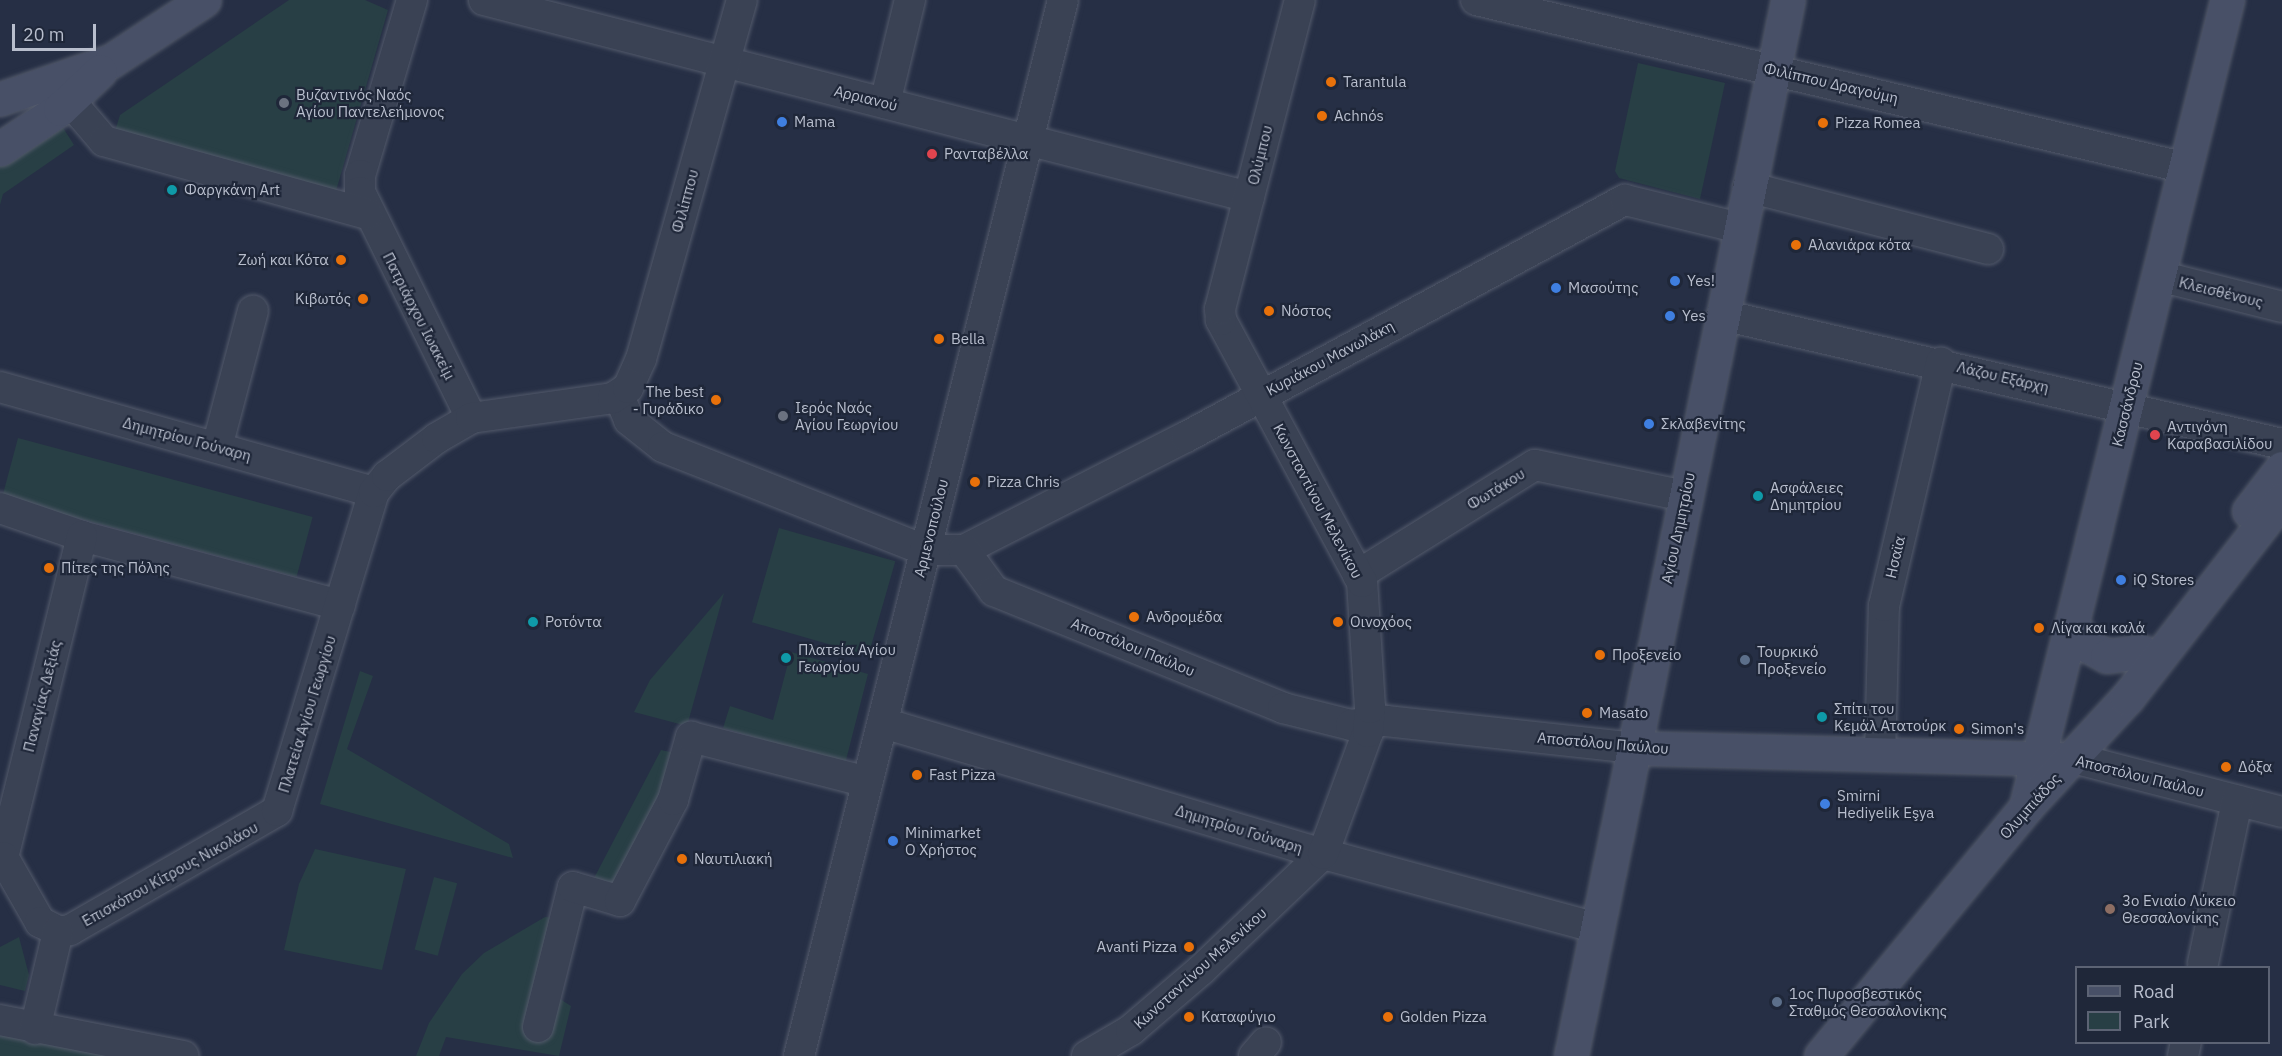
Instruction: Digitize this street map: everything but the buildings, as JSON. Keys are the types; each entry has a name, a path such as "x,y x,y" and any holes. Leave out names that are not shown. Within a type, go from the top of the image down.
{"main road":[{"path":"0,149 69,100 111,60 204,0"},
{"name":"Αγίου Δημητρίου","path":"1571,1056 1684,496 1788,0"},
{"name":"Κασσάνδρου","path":"2026,807 2227,0"},
{"path":"0,99 111,60"},
{"name":"Ολυμπιάδος","path":"2038,760 2075,736 2282,468"},
{"name":"Ολυμπιάδος","path":"1821,1056 2026,807 2127,698 2282,499"},
{"path":"2072,625 2090,647 2107,656 2142,652"},
{"name":"Αποστόλου Παύλου","path":"1633,748 2038,760 2073,758"}],"street":[{"name":"Πατριάρχου Ιωακείμ","path":"412,0 360,175 360,192 367,214 471,418"},
{"name":"Αρριανού","path":"484,0 1249,197"},
{"name":"Φιλίππου","path":"619,396 628,388 637,370 742,0"},
{"path":"885,103 910,0"},
{"name":"Αρμενοπούλου","path":"799,1056 1064,0"},
{"name":"Ολύμπου","path":"1220,309 1300,0"},
{"name":"Φιλίππου Δραγούμη","path":"1476,0 2186,168"},
{"path":"69,100 104,141 367,214"},
{"path":"1748,187 1988,249"},
{"name":"Κυριάκου Μανωλάκη","path":"925,550 964,550 1262,395 1625,200 1740,228"},
{"name":"Κλεισθένους","path":"2159,276 2282,307"},
{"name":"Κωνσταντίνου Μελενίκου","path":"1087,1056 1131,1030 1202,970 1323,854 1369,724 1362,585 1262,395 1223,328 1220,309"},
{"path":"217,447 253,311"},
{"name":"Λάζου Εξάρχη","path":"1722,315 1941,363 2282,444"},
{"name":"Ησαϊα","path":"1880,755 1884,606 1941,363"},
{"name":"Δημητρίου Γούναρη","path":"0,387 374,492"},
{"path":"619,396 629,420 663,447 925,550"},
{"name":"Πλατεία Αγίου Γεωργίου","path":"279,808 374,492 410,457 471,418 619,396"},
{"name":"Φωτάκου","path":"1358,575 1535,465 1684,496"},
{"path":"0,508 82,536 340,605"},
{"name":"Παναγίας Δεξιάς","path":"46,924 2,858 82,536"},
{"name":"Αποστόλου Παύλου","path":"964,550 994,591 1283,708 1331,722 1369,724 1386,721 1633,748"},
{"name":"Δημητρίου Γούναρη","path":"883,723 1323,854 1597,928"},
{"path":"538,1027 573,887 620,901 673,800 691,736 867,782"},
{"name":"Αποστόλου Παύλου","path":"2073,758 2282,812"},
{"path":"2203,963 2237,801"},
{"name":"Επισκόπου Κίτρους Νικολάου","path":"46,924 70,930 268,819 279,808"},
{"path":"35,1029 46,924"},
{"path":"0,1020 35,1029 183,1056"}],"green space":[{"path":"289,0 365,0 388,10 336,191 115,131 120,115"},
{"path":"1638,63 1725,83 1700,199 1619,178 1615,171"},
{"path":"60,123 74,145 3,194 0,205 0,160"},
{"path":"18,438 313,517 297,577 2,498"},
{"path":"779,528 895,561 868,656 752,622"},
{"path":"724,593 687,726 634,712 650,680"},
{"path":"791,652 868,674 845,764 723,728 730,706 773,720"},
{"path":"360,671 373,676 347,749 509,844 513,858 320,804"},
{"path":"661,750 675,753 668,788 616,889 592,882"},
{"path":"315,849 406,869 382,970 284,950 299,884"},
{"path":"434,877 457,883 438,956 415,949"},
{"path":"545,917 556,918 541,987 571,1006 559,1056 446,1037 439,1056 416,1056 429,1023 462,974 484,953"},
{"path":"19,937 29,975 25,991 0,985 0,947"},
{"path":"0,1032 112,1056 0,1056"}],"place":[{"name":"Tarantula","path":"1331,82"},
{"name":"Βυζαντινός Ναός Αγίου Παντελεήμονος","path":"284,103"},
{"name":"Achnós","path":"1322,116"},
{"name":"Mama","path":"782,122"},
{"name":"Pizza Romea","path":"1823,123"},
{"name":"Ρανταβέλλα","path":"932,154"},
{"name":"Φαργκάνη Art","path":"172,190"},
{"name":"Αλανιάρα κότα","path":"1796,245"},
{"name":"Ζωή και Κότα","path":"341,260"},
{"name":"Yes!","path":"1675,281"},
{"name":"Μασούτης","path":"1556,288"},
{"name":"Κιβωτός","path":"363,299"},
{"name":"Νόστος","path":"1269,311"},
{"name":"Yes","path":"1670,316"},
{"name":"Bella","path":"939,339"},
{"name":"The best - Γυράδικο","path":"716,400"},
{"name":"Ιερός Ναός Αγίου Γεωργίου","path":"783,416"},
{"name":"Σκλαβενίτης","path":"1649,424"},
{"name":"Αντιγόνη Καραβασιλίδου","path":"2155,435"},
{"name":"Pizza Chris","path":"975,482"},
{"name":"Ασφάλειες Δημητρίου","path":"1758,496"},
{"name":"Πίτες της Πόλης","path":"49,568"},
{"name":"iQ Stores","path":"2121,580"},
{"name":"Ανδρομέδα","path":"1134,617"},
{"name":"Ροτόντα","path":"533,622"},
{"name":"Οινοχόος","path":"1338,622"},
{"name":"Λίγα και καλά","path":"2039,628"},
{"name":"Προξενείο","path":"1600,655"},
{"name":"Πλατεία Αγίου Γεωργίου","path":"786,658"},
{"name":"Τουρκικό Προξενείο","path":"1745,660"},
{"name":"Masato","path":"1587,713"},
{"name":"Σπίτι του Κεμάλ Ατατούρκ","path":"1822,717"},
{"name":"Simon's","path":"1959,729"},
{"name":"Δόξα","path":"2226,767"},
{"name":"Fast Pizza","path":"917,775"},
{"name":"Smirni Hediyelik Eşya","path":"1825,804"},
{"name":"Minimarket Ο Χρήστος","path":"893,841"},
{"name":"Ναυτιλιακή","path":"682,859"},
{"name":"3o Ενιαίο Λύκειο Θεσσαλονίκης","path":"2110,909"},
{"name":"Avanti Pizza","path":"1189,947"},
{"name":"1ος Πυροσβεστικός Σταθμός Θεσσαλονίκης","path":"1777,1002"},
{"name":"Καταφύγιο","path":"1189,1017"},
{"name":"Golden Pizza","path":"1388,1017"}]}
